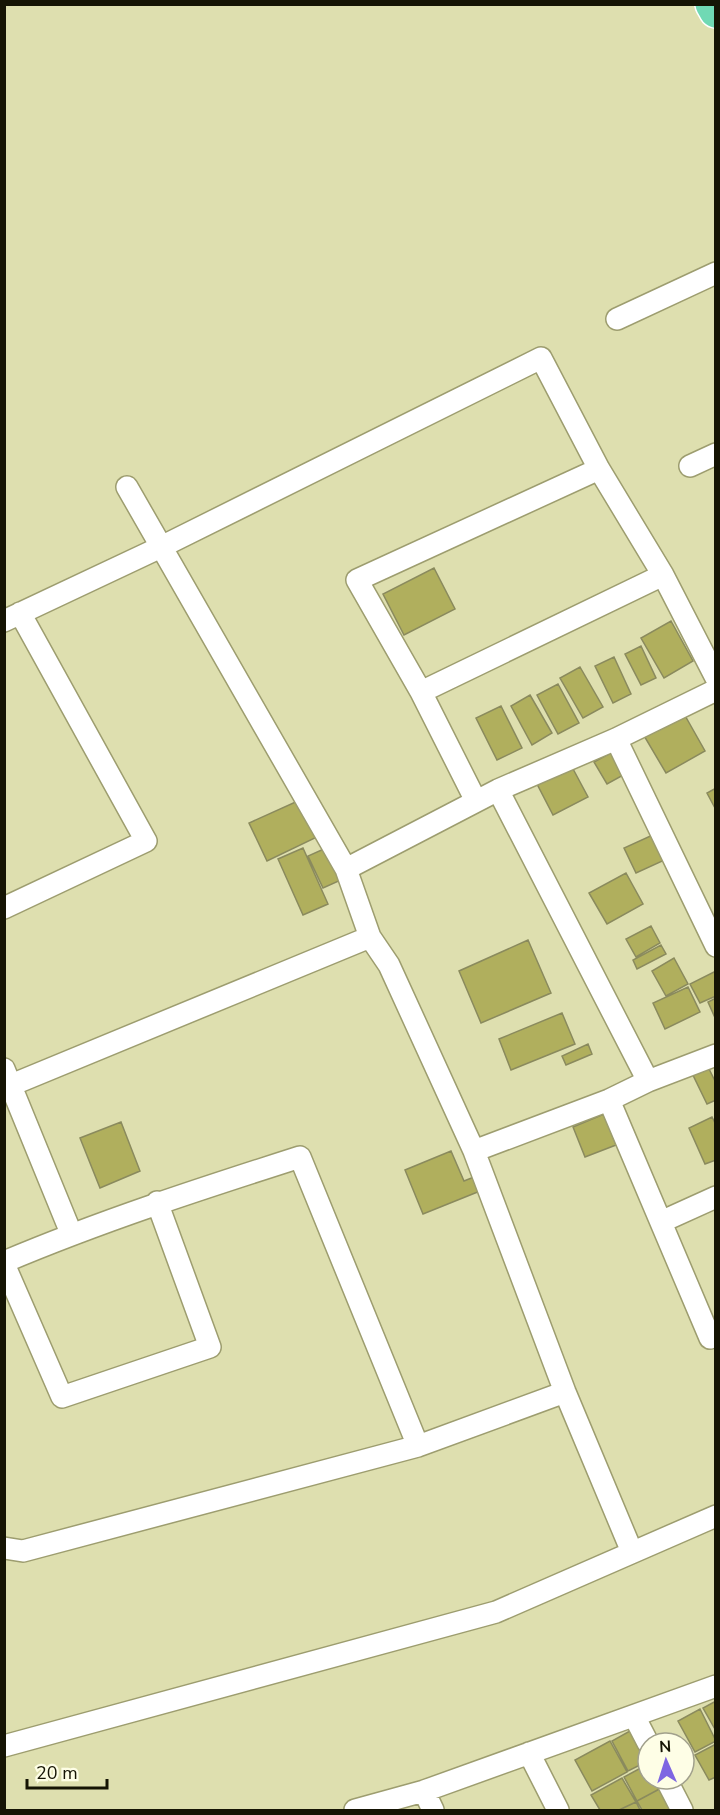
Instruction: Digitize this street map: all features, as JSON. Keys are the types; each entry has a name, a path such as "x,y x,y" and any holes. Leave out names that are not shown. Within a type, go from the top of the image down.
{"highway":[{"path":"712,4 716,11"}],"street":[{"path":"617,319 716,273"},
{"path":"6,903 146,841 12,617 160,547 541,358 599,469 663,575 716,678"},
{"path":"690,466 716,454"},
{"path":"476,801 421,692 357,580 599,469"},
{"path":"127,487 346,869 370,937 389,965 474,1151 565,1392 632,1552"},
{"path":"421,692 663,575"},
{"path":"346,869 498,790 616,739 716,690"},
{"path":"616,739 716,946"},
{"path":"498,790 648,1081"},
{"path":"71,1233 7,1081 370,937"},
{"path":"474,1151 609,1100 648,1081 716,1055"},
{"path":"609,1100 663,1221 710,1338 716,1335"},
{"path":"158,1202 210,1347 62,1397 4,1263 71,1233 158,1202 300,1157 418,1446"},
{"path":"663,1221 716,1197"},
{"path":"4,1548 23,1551 418,1446 565,1392"},
{"path":"4,1746 496,1612 716,1516"},
{"path":"355,1810 424,1791 716,1686"},
{"path":"634,1716 642,1731"},
{"path":"529,1753 558,1810"},
{"path":"424,1791 433,1810"},
{"path":"672,1791 682,1810"}],"building":[{"path":"434,568 455,609 404,635 383,594"},
{"path":"671,621 693,661 664,678 641,638"},
{"path":"641,646 656,678 641,685 625,654"},
{"path":"614,657 631,694 613,703 595,666"},
{"path":"580,667 603,707 583,718 560,678"},
{"path":"558,684 579,723 558,734 537,695"},
{"path":"530,695 552,733 532,745 511,706"},
{"path":"501,706 522,748 497,760 476,718"},
{"path":"683,712 705,751 666,773 643,734"},
{"path":"614,751 627,773 607,784 594,762"},
{"path":"572,767 588,797 553,815 537,784"},
{"path":"716,788 716,810 707,793"},
{"path":"300,800 317,837 267,861 249,823"},
{"path":"657,833 669,858 636,873 624,848"},
{"path":"303,848 328,904 303,915 278,859"},
{"path":"326,848 341,880 323,888 308,856"},
{"path":"626,873 643,904 607,924 589,893"},
{"path":"651,926 660,943 636,957 626,939"},
{"path":"528,940 551,993 481,1023 459,971"},
{"path":"661,945 666,954 637,969 633,960"},
{"path":"674,958 688,984 666,996 652,971"},
{"path":"716,971 716,996 700,1003 690,984"},
{"path":"688,987 700,1012 665,1029 653,1003"},
{"path":"716,998 716,1020 708,1002"},
{"path":"562,1013 575,1044 511,1070 499,1039"},
{"path":"588,1044 592,1054 566,1065 562,1056"},
{"path":"705,1061 716,1083 716,1100 707,1104 690,1069"},
{"path":"604,1114 616,1145 585,1157 573,1127"},
{"path":"712,1117 716,1125 716,1160 705,1164 689,1128"},
{"path":"121,1122 140,1171 100,1188 80,1138"},
{"path":"451,1151 464,1181 479,1175 485,1189 423,1214 405,1170"},
{"path":"716,1701 716,1731 703,1708"},
{"path":"700,1709 716,1741 696,1751 696,1731 683,1731 678,1721"},
{"path":"637,1727 639,1731 636,1731 636,1767 628,1771 612,1741"},
{"path":"610,1741 627,1772 592,1791 575,1760"},
{"path":"716,1744 716,1777 709,1780 696,1754"},
{"path":"636,1770 636,1791 656,1791 637,1801 624,1777"},
{"path":"622,1778 636,1802 619,1810 600,1810 591,1795"},
{"path":"656,1791 668,1791 678,1810 642,1810 637,1801"},
{"path":"636,1802 640,1810 619,1810"}]}
